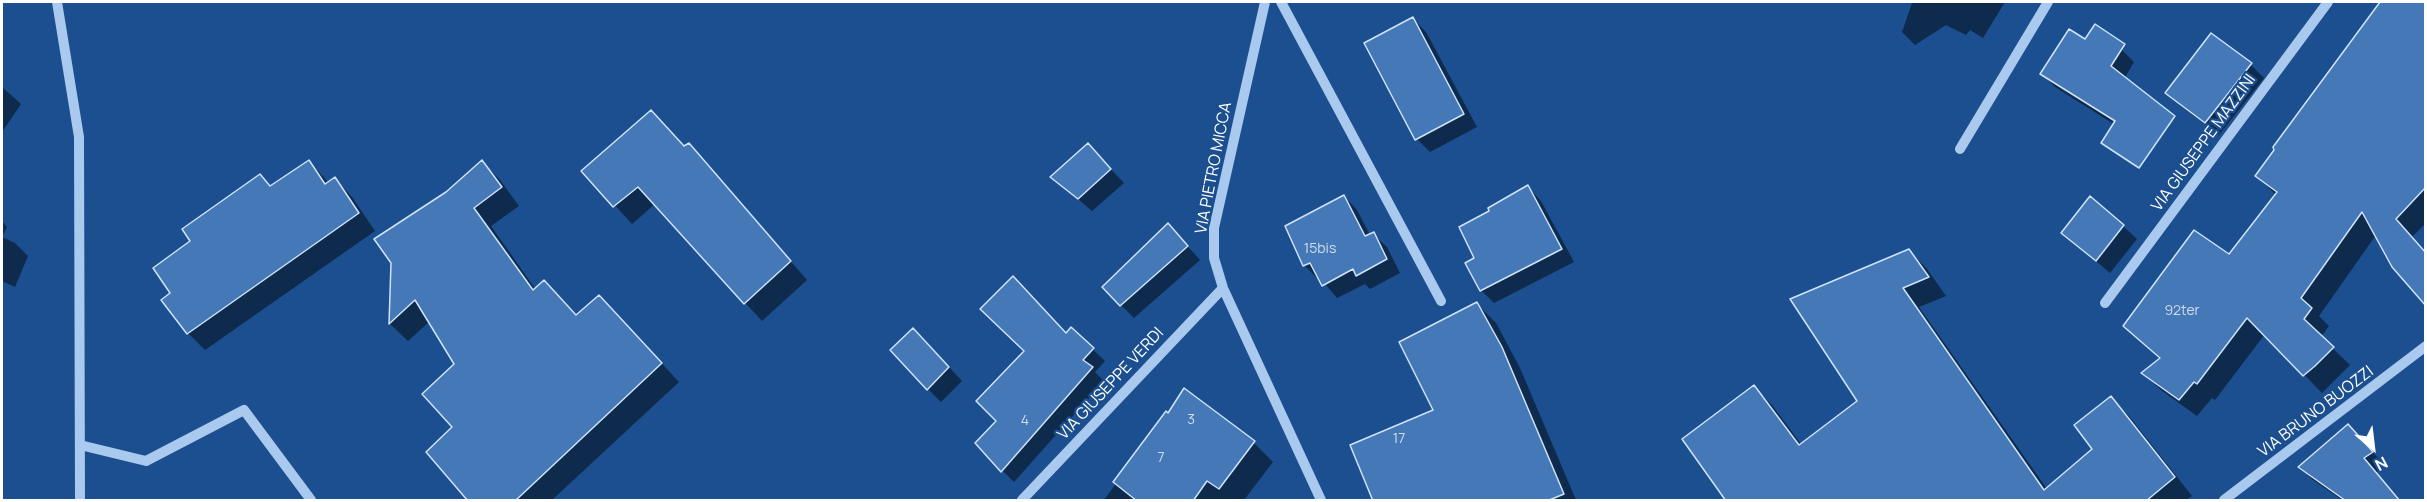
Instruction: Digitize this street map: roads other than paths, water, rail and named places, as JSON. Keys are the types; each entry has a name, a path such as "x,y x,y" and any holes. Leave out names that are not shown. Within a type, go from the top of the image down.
{"street":[{"path":"57,2 78,137 80,501"},
{"name":"VIA PIETRO MICCA","path":"1265,2 1214,228 1214,258 1223,288 1321,501"},
{"path":"1281,2 1441,301"},
{"path":"1960,149 2048,2"},
{"name":"VIA GIUSEPPE MAZZINI","path":"2105,303 2328,2"},
{"name":"VIA GIUSEPPE VERDI","path":"1022,501 1223,288"},
{"name":"VIA BRUNO BUOZZI","path":"2224,501 2426,346"},
{"path":"80,445 146,461 244,410 311,501"}]}
